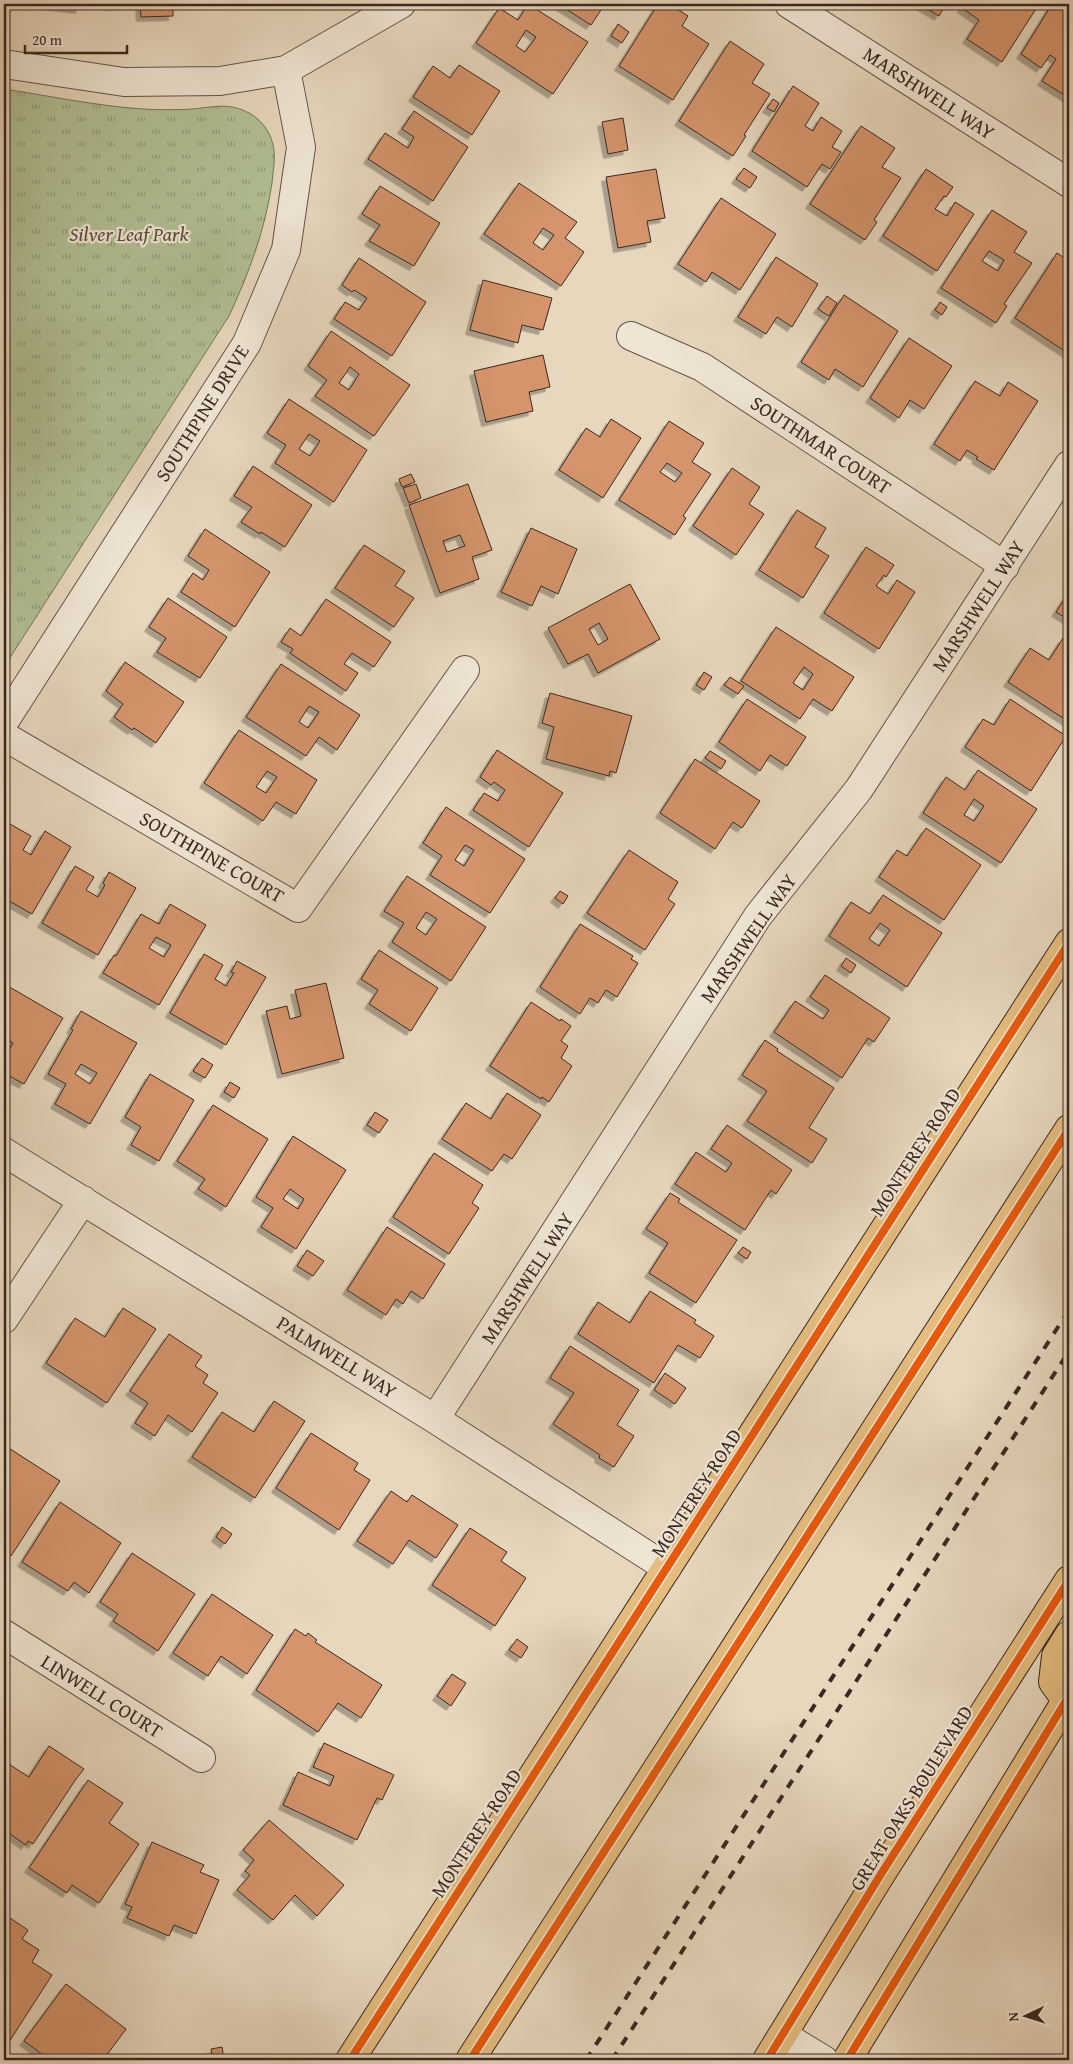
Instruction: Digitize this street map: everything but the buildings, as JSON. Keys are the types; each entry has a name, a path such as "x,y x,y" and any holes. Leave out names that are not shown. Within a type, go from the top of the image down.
{"main road":[{"name":"MONTEREY ROAD","path":"350,2060 1069,943"},
{"path":"470,2060 1069,1129"},
{"name":"GREAT OAKS BOULEVARD","path":"767,2060 881,1874 1069,1580"},
{"path":"847,2060 1068,1698 1053,1682 1056,1656 1069,1635"}],"street":[{"path":"4,64 124,82 220,81 286,70 401,4"},
{"name":"MARSHWELL WAY","path":"789,4 1069,183"},
{"name":"SOUTHPINE DRIVE","path":"4,722 248,343 286,250 301,146 286,70"},
{"name":"SOUTHMAR COURT","path":"631,336 702,367 1005,566"},
{"name":"MARSHWELL WAY","path":"435,1419 758,916 859,789 1005,566 1069,464"},
{"name":"SOUTHPINE COURT","path":"4,736 298,908 465,670"},
{"name":"PALMWELL WAY","path":"4,1152 435,1419 667,1568"},
{"path":"4,1318 83,1200"},
{"name":"LINWELL COURT","path":"4,1634 201,1758"},
{"path":"783,2035 824,2060"}],"green space":[{"name":"Silver Leaf Park","path":"4,89 126,108 174,110 219,106 232,107 255,117 267,129 272,139 274,159 272,183 261,234 250,267 229,316 4,667"}],"railway":[{"path":"586,2060 1069,1310"},
{"path":"612,2060 1069,1351"}],"cycle path":[{"path":"350,2060 1069,943"},
{"path":"470,2060 1069,1129"},
{"path":"767,2060 881,1874 1069,1580"},
{"path":"847,2060 1069,1696"}]}
